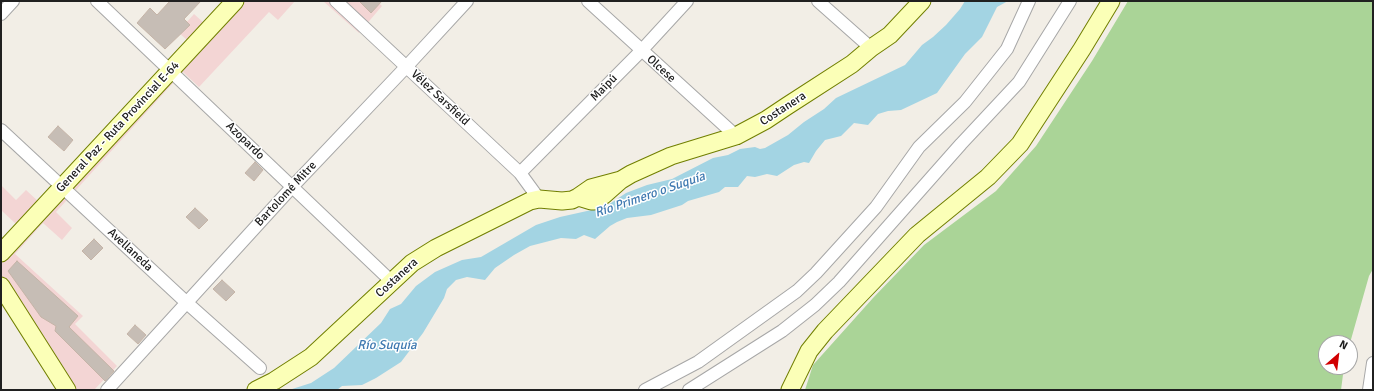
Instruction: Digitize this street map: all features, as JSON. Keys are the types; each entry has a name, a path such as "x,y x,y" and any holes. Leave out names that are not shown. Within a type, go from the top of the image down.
{"street":[{"path":"1,14 13,1"},
{"name":"Azopardo","path":"97,1 293,186 391,281"},
{"name":"General Paz - Ruta Provincial E-64","path":"3,251 235,1"},
{"name":"Vélez Sarsfield","path":"336,1 520,173 539,199"},
{"name":"Bartolomé Mitre","path":"107,390 293,186 467,1"},
{"name":"Olcese","path":"588,1 641,51 736,136"},
{"name":"Maipú","path":"520,173 641,51 686,1"},
{"path":"818,1 871,48"},
{"name":"Costanera","path":"256,390 274,381 311,357 348,324 391,281 412,263 436,248 523,204 539,199 562,201 572,200 578,197 594,201 604,195 621,180 670,156 736,136 766,120 852,64 895,30 922,1"},
{"path":"645,390 698,362 797,291 816,272 876,207 919,147 965,102 1007,49 1029,1"},
{"path":"689,390 782,331 815,305 839,282 960,144 1019,82 1070,1"},
{"path":"790,390 808,351 825,331 917,235 988,177 1020,144 1082,49 1111,1"},
{"name":"Avellaneda","path":"1,130 187,303 260,368"},
{"path":"2,288 67,390"},
{"path":"1369,390 1373,363"}],"shaded area":[{"path":"224,1 295,1 278,20 269,12 199,87 183,72 56,212 72,228 62,240 43,223 15,254 83,316 75,324 117,366 94,390 62,390 1,300 1,243 17,225 1,210 1,185 16,200 26,190 40,203 161,67 187,40 178,32 194,14 204,23"},
{"path":"323,1 377,1 382,6 359,33"}],"green space":[{"path":"1128,1 1373,1 1373,269 1369,276 1352,335 1318,335 1318,375 1343,375 1341,390 805,390 813,365 873,298 924,245 996,191 1036,146 1092,61"}],"water":[{"name":"Río Suquía","path":"965,1 1008,1 997,7 982,37 965,54 937,93 901,110 888,111 878,114 868,125 854,123 841,136 825,140 809,163 804,162 794,165 777,176 767,174 755,177 747,176 738,187 725,187 719,192 688,201 682,205 651,215 627,218 617,222 595,239 584,235 576,239 561,238 530,246 495,268 485,280 467,277 456,280 447,289 444,298 423,333 401,362 376,378 362,385 342,386 337,390 289,390 311,383 334,368 381,323 390,309 401,304 416,286 435,272 462,260 481,257 536,225 560,217 605,207 626,193 647,185 672,179 713,158 728,155 740,149 755,147 760,149 765,148 788,135 824,109 836,98 905,65 922,45 946,25"}],"building":[{"path":"170,1 201,1 184,19 190,25 165,49 137,23 150,8 157,15"},
{"path":"359,1 382,1 371,13"},
{"path":"58,126 73,140 64,151 48,137"},
{"path":"255,162 263,170 254,181 245,173"},
{"path":"195,208 208,220 199,229 186,217"},
{"path":"94,239 103,248 91,260 82,251"},
{"path":"17,261 78,316 69,327 114,371 105,381 55,331 56,326 41,317 8,271"},
{"path":"222,280 235,292 226,301 213,289"},
{"path":"135,325 146,335 138,344 127,334"}],"water label":[{"name":"Río Primero o Suquía","path":"650,195"}]}
